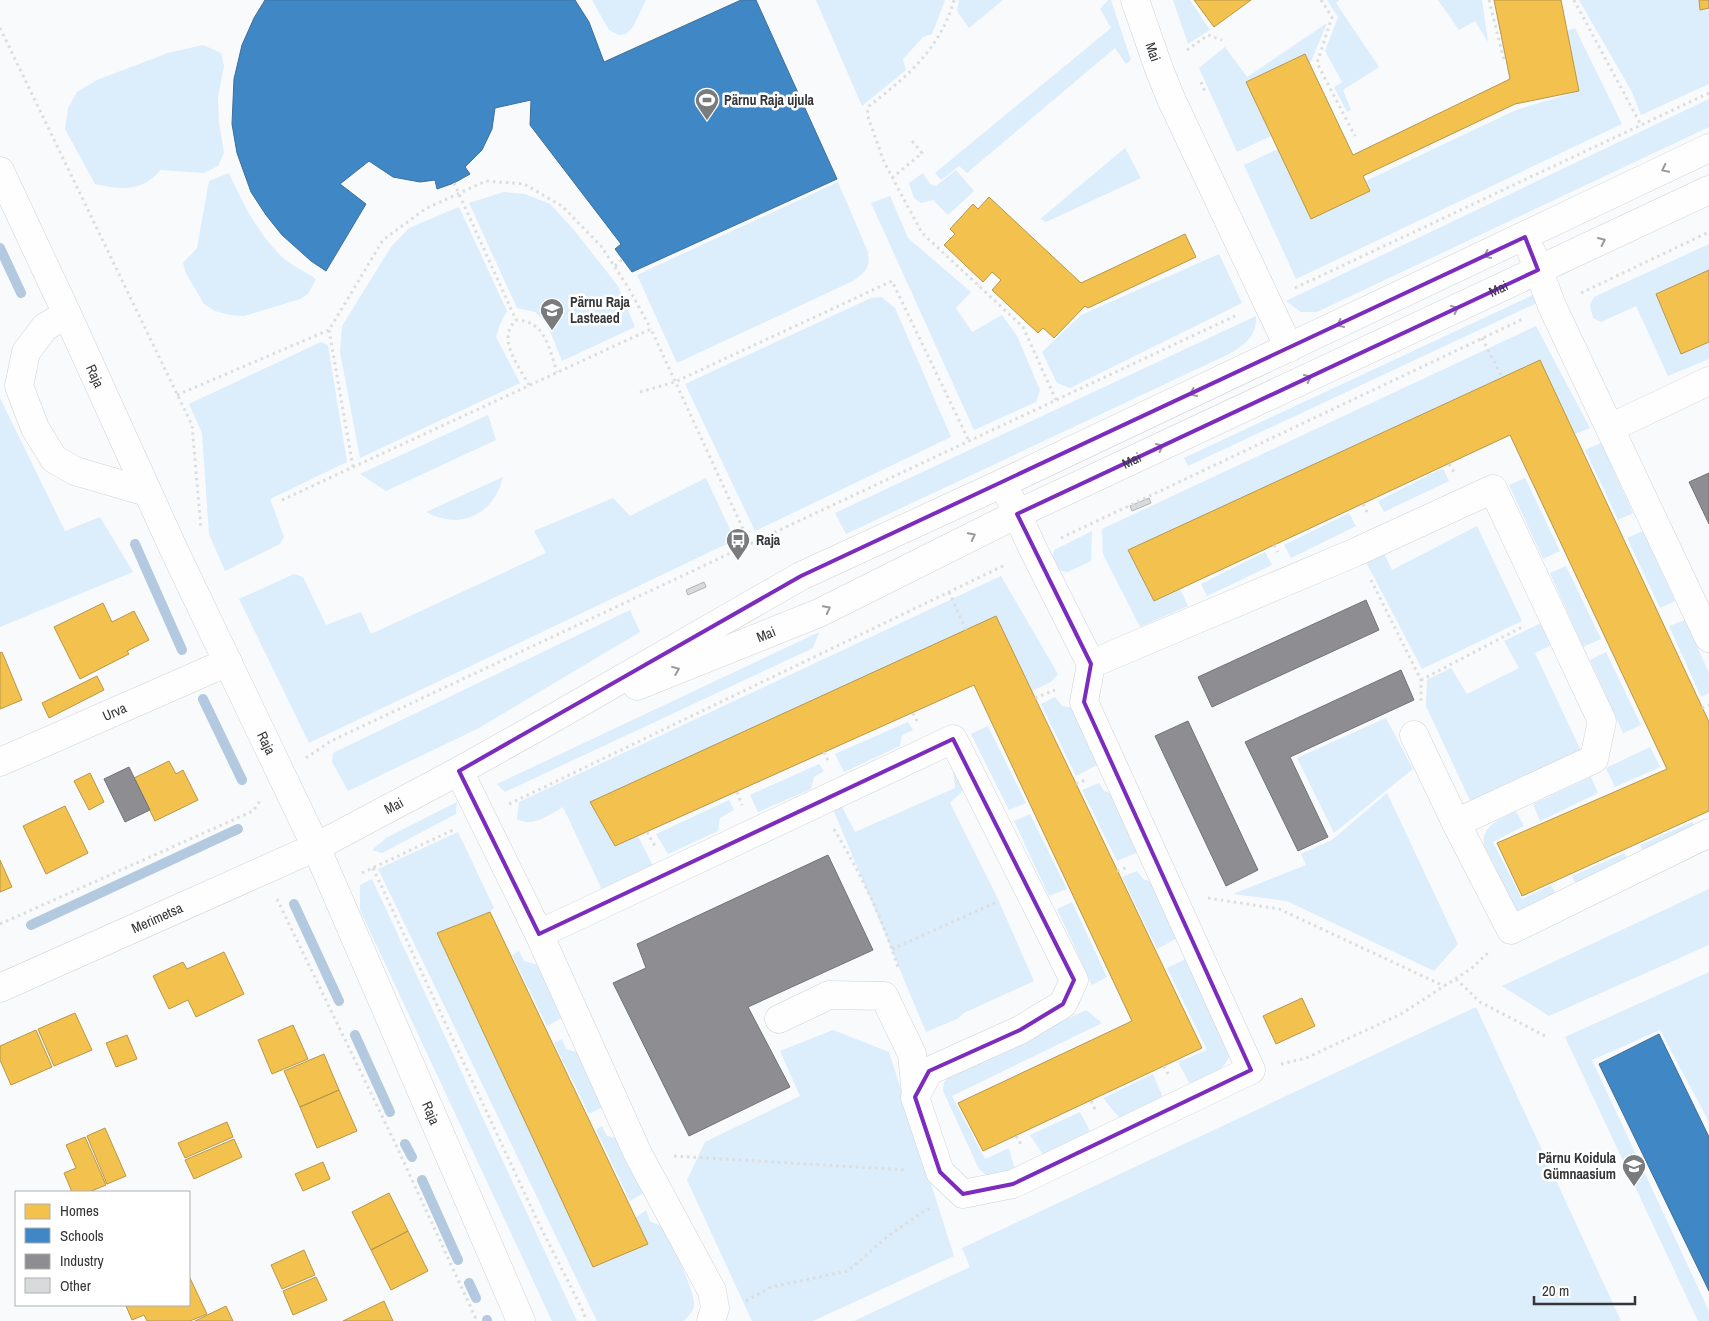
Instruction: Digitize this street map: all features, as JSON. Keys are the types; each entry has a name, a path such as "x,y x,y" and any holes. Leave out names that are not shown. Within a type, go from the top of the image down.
{"street":[{"name":"Mai","path":"1135,0 1158,69 1172,101 1289,348"},
{"name":"Mai","path":"316,846 459,771 801,576 1004,483 1709,148"},
{"name":"Raja","path":"0,171 147,492 316,846 522,1321"},
{"name":"Mai","path":"550,720 819,613 1017,514 1709,190"},
{"path":"1525,237 1552,306 1709,638"},
{"path":"67,314 45,327 26,352 19,386 35,428 54,458 75,471 147,492"},
{"path":"1610,428 1709,382"},
{"path":"779,1019 829,995 884,996 912,1054 915,1097 940,1172 963,1194 1013,1184 1251,1070 1084,702 1091,664 1034,551 1004,483"},
{"path":"1091,664 1356,552 1493,489 1602,721 1594,759 1456,823"},
{"name":"Urva","path":"0,762 228,662"},
{"path":"1414,735 1456,823 1511,930 1709,833"},
{"path":"539,934 953,738 1074,980 1063,1004 1020,1030 929,1071 916,1095"},
{"path":"459,771 539,934 638,1154 712,1291 715,1308 711,1321"},
{"name":"Merimetsa","path":"0,988 316,846"}],"path":[{"path":"954,0 949,17 929,52 900,82 869,106 867,114 884,162 922,232 1023,327 1056,400"},
{"path":"1321,0 1332,17 1317,63 1355,136"},
{"path":"1489,0 1504,60"},
{"path":"1574,0 1641,125"},
{"path":"0,28 192,426 201,536"},
{"path":"1187,50 1208,35 1222,40"},
{"path":"300,750 304,759 331,741 1709,93"},
{"path":"892,178 922,153 912,141"},
{"path":"177,395 329,330 383,240 424,209 486,181 524,184 562,206 601,246 628,286 650,328 750,544"},
{"path":"454,183 516,320"},
{"path":"615,266 623,259"},
{"path":"640,392 675,382 892,281 969,441"},
{"path":"529,385 511,353 506,336 510,326 516,320 524,320 541,330 557,372"},
{"path":"282,500 650,328"},
{"path":"329,330 353,467"},
{"path":"1482,338 1502,377"},
{"path":"1356,552 1421,680 1421,705"},
{"path":"949,592 966,630"},
{"path":"1421,680 1551,612"},
{"path":"1702,708 1709,705"},
{"path":"0,924 253,811 281,775"},
{"path":"818,803 856,866 890,939 900,977"},
{"path":"372,868 538,1222 584,1313 586,1321"},
{"path":"263,871 396,1144 476,1321"},
{"path":"892,949 1028,888"},
{"path":"1170,892 1279,909 1444,986"},
{"path":"1251,1070 1306,1058 1401,1014 1472,968 1511,930"},
{"path":"1456,979 1480,1002 1547,1037"},
{"path":"638,1154 940,1172"},
{"path":"746,1302 771,1288 848,1271 888,1236 923,1212 963,1194"}],"highlighted area":[{"path":"1525,237 1538,270 1017,514 1091,664 1084,702 1251,1070 1013,1184 963,1194 940,1172 915,1097 929,1071 1020,1030 1063,1004 1074,980 953,739 539,934 459,771 801,576"}],"shaded area":[{"path":"592,0 646,0 633,27 626,34 619,35 609,30"},
{"path":"816,0 945,0 932,34 923,37 903,59 906,70 862,106"},
{"path":"959,0 1003,0 969,28 957,11"},
{"path":"1108,0 1111,0 1131,60 1126,64 1115,48 967,173 959,166 941,180 935,173 1111,28 1100,9"},
{"path":"1173,0 1190,0 1210,30 1188,44"},
{"path":"1327,0 1339,0 1336,3 1379,67 1343,90 1351,110 1347,112 1334,87 1342,82 1325,51 1338,17"},
{"path":"1438,0 1482,0 1488,42 1475,21 1459,30"},
{"path":"1579,0 1699,0 1701,10 1709,8 1709,84 1641,115 1632,92"},
{"path":"1327,23 1310,64 1305,54 1246,82 1271,136 1237,152 1199,68 1225,47 1247,77"},
{"path":"1575,28 1622,124 1296,279 1244,165 1278,149 1311,219 1370,191 1366,181 1516,110 1579,91 1567,31"},
{"path":"203,45 221,53 224,66 218,97 219,123 224,153 218,166 204,173 160,170 146,182 130,188 95,184 65,129 68,108 77,92 97,80 168,53"},
{"path":"1709,99 1709,127 1317,312 1301,312 1286,301"},
{"path":"1125,148 1141,178 1046,222 1040,219"},
{"path":"956,170 974,191 948,215 933,200 921,203 914,198 909,183 923,173 930,184 936,186"},
{"path":"229,173 239,195 264,237 288,262 316,279 308,294 300,299 244,316 230,315 215,311 204,304 186,273 183,263 197,248 209,181"},
{"path":"838,182 868,252 868,266 864,272 853,281 677,363 637,275"},
{"path":"504,192 525,194 550,204 574,230 618,286 635,327 562,361 547,323 535,312 517,308 469,203"},
{"path":"890,196 908,238 971,292 956,308 972,332 1002,315 1017,336 1040,390 1036,402 974,430 871,203"},
{"path":"459,207 507,311 496,337 520,383 360,458 340,352 342,326 391,247 409,228"},
{"path":"1709,244 1709,270 1656,294 1681,354 1709,342 1709,359 1668,376 1636,306 1601,322 1593,318 1590,305 1594,297"},
{"path":"1219,254 1242,303 1070,388 1057,383 1042,352 1081,315"},
{"path":"1537,293 1541,301 1188,466 1184,458"},
{"path":"881,297 895,308 951,437 755,531 685,384 871,298"},
{"path":"1256,316 1255,329 1249,339 1229,354 846,534 835,513"},
{"path":"1536,326 1590,428 1575,434 1539,360 1128,550 1154,601 1180,589 1188,606 1140,627 1103,554 1102,529"},
{"path":"321,342 328,345 347,462 270,499 284,537 280,544 225,571 209,534 202,433 189,404"},
{"path":"0,398 65,531 100,517 133,572 0,627"},
{"path":"488,415 496,440 386,491 360,474"},
{"path":"1601,443 1633,513 1618,520 1585,450"},
{"path":"1443,468 1449,481 1384,512 1378,501"},
{"path":"503,477 499,490 492,501 474,516 452,520 426,512"},
{"path":"706,478 735,540 309,743 239,599 294,574 303,577 326,625 361,612 371,634 546,553 534,531 613,498 630,516"},
{"path":"1525,478 1560,551 1543,559 1509,485"},
{"path":"1349,513 1356,526 1291,558 1284,545"},
{"path":"1477,526 1522,621 1422,669 1366,562 1384,553 1392,570"},
{"path":"1092,531 1091,561 1068,572 1061,571 1052,558 1054,550"},
{"path":"1643,531 1675,601 1660,608 1627,538"},
{"path":"1265,552 1272,565 1207,596 1201,584"},
{"path":"1566,566 1601,639 1583,647 1550,573"},
{"path":"1001,576 1058,674 1051,682 1032,691 993,618 590,802 615,846 638,836 653,866 604,894 563,807 535,821 529,822 517,819 519,802"},
{"path":"630,610 640,632 479,728 348,791 332,762 333,753"},
{"path":"1549,619 1560,641 1535,653 1583,755 1474,809 1426,706 1427,680 1451,668 1467,694 1519,668 1504,641"},
{"path":"1685,620 1709,673 1709,693 1701,697 1669,626"},
{"path":"819,632 813,648 505,792 497,784"},
{"path":"1606,652 1641,725 1623,733 1590,660"},
{"path":"1055,697 1062,706 1074,708 1099,764 1076,776 1041,704"},
{"path":"1386,718 1413,769 1334,833 1297,758"},
{"path":"908,722 913,730 902,735 900,746 844,772 835,754"},
{"path":"988,726 1026,803 1009,810 971,734"},
{"path":"1650,747 1660,767 1615,787 1606,768"},
{"path":"819,764 824,771 814,777 811,789 758,812 750,795"},
{"path":"961,767 971,783 950,803 997,897 1034,981 926,1032 830,802 838,799 855,832 955,788 953,771"},
{"path":"1591,777 1598,793 1540,821 1533,804"},
{"path":"1099,783 1104,791 1115,795 1141,851 1117,861 1082,790"},
{"path":"1387,793 1458,944 1434,971 1287,901 1233,894 1306,865 1301,854 1332,840"},
{"path":"729,800 734,810 720,818 718,831 668,854 656,834"},
{"path":"457,802 456,814 382,853 372,850 386,838"},
{"path":"1516,811 1524,826 1493,842 1522,899 1551,885 1556,894 1517,912 1484,845 1485,833 1489,828"},
{"path":"1030,814 1067,889 1049,896 1014,821"},
{"path":"1692,822 1696,829 1644,853 1640,845"},
{"path":"458,832 494,908 490,912 437,933 593,1267 647,1244 635,1218 646,1210 650,1221 665,1228 691,1289 694,1307 684,1321 597,1321 378,869"},
{"path":"1624,853 1628,860 1576,884 1572,876"},
{"path":"1137,871 1143,879 1155,883 1181,936 1157,949 1122,877"},
{"path":"372,879 577,1321 552,1321 360,910 360,885"},
{"path":"1709,889 1709,945 1549,1016 1502,986"},
{"path":"1072,902 1107,977 1092,985 1057,909"},
{"path":"519,951 524,961 538,965 564,1017 547,1026 512,955"},
{"path":"1186,959 1233,1048 1222,1068 1192,1088 1178,1062 1207,1050 1167,968"},
{"path":"1709,972 1709,1122 1660,1030 1592,1060 1709,1311 1709,1321 1698,1321 1565,1037"},
{"path":"1476,1007 1621,1321 854,1321 970,1267 962,1248"},
{"path":"1086,1010 1102,1023 952,1096 985,1159 1009,1148 1015,1170 987,1176 979,1169 943,1091 944,1082 951,1074"},
{"path":"833,1030 889,1052 954,1256 813,1321 752,1321 687,1180 705,1142 800,1096 780,1051"},
{"path":"562,1039 566,1049 580,1053 606,1105 589,1114 554,1043"},
{"path":"1153,1074 1164,1100 1121,1120 1103,1098"},
{"path":"1080,1112 1091,1133 1044,1156 1030,1135"},
{"path":"602,1126 607,1136 621,1139 647,1191 630,1201 596,1130"}],"building: Homes":[{"path":"1194,0 1251,0 1214,27"},
{"path":"1494,0 1561,0 1579,91 1515,104 1363,176 1370,191 1311,219 1246,82 1305,54 1353,155 1510,79"},
{"path":"1699,0 1709,0 1709,8 1700,10"},
{"path":"989,197 1081,283 1185,234 1196,257 1088,308 1085,306 1054,338 1043,328 1038,333 992,290 1001,280 992,272 983,282 944,245 955,234 950,229 973,204 978,209"},
{"path":"1709,270 1709,342 1681,354 1656,294"},
{"path":"1540,360 1709,722 1709,811 1522,896 1497,843 1667,769 1510,435 1154,601 1128,550"},
{"path":"103,603 112,622 134,611 149,640 127,651 129,654 80,679 54,627"},
{"path":"996,616 1202,1048 983,1151 958,1103 1132,1021 974,685 615,846 590,802"},
{"path":"2,652 22,700 0,709 0,653"},
{"path":"97,676 104,690 49,718 42,703"},
{"path":"169,761 176,774 183,770 198,800 155,821 134,778"},
{"path":"90,773 104,802 89,810 74,781"},
{"path":"65,806 88,853 46,874 23,826"},
{"path":"0,860 12,887 0,892"},
{"path":"490,912 648,1244 593,1267 437,933"},
{"path":"224,952 244,994 196,1017 188,1000 169,1009 153,976 183,962 187,969"},
{"path":"1302,998 1315,1026 1276,1044 1263,1016"},
{"path":"75,1013 92,1050 54,1066 38,1029"},
{"path":"293,1025 308,1059 272,1074 258,1040"},
{"path":"36,1030 52,1067 11,1085 0,1060 0,1046"},
{"path":"127,1035 137,1059 116,1067 106,1043"},
{"path":"324,1054 339,1090 300,1107 284,1071"},
{"path":"339,1090 357,1131 317,1148 300,1107"},
{"path":"227,1122 233,1137 185,1158 178,1143"},
{"path":"105,1128 126,1176 107,1184 87,1136"},
{"path":"85,1137 106,1185 91,1191 72,1191 64,1173 76,1168 66,1145"},
{"path":"234,1139 242,1157 194,1179 185,1160"},
{"path":"323,1162 330,1179 303,1191 295,1174"},
{"path":"389,1193 408,1231 371,1250 352,1212"},
{"path":"408,1231 428,1271 391,1290 371,1250"},
{"path":"304,1250 315,1275 282,1289 271,1265"},
{"path":"316,1277 327,1300 293,1315 283,1291"},
{"path":"190,1278 207,1314 190,1321 147,1321 144,1315 132,1320 126,1306 190,1306"},
{"path":"384,1301 393,1321 343,1321"},
{"path":"226,1306 233,1321 195,1321"}],"building: Schools":[{"path":"265,0 575,0 589,22 604,62 741,0 756,0 837,179 632,272 615,249 621,244 530,125 531,100 495,108 492,129 482,150 465,167 470,174 454,183 437,189 435,180 420,182 393,177 369,161 340,184 366,204 326,271 311,261 282,235 266,215 251,192 237,153 232,124 234,79 242,45 254,18"},
{"path":"1659,1034 1709,1137 1709,1291 1599,1064"}],"building: Industry":[{"path":"1709,473 1709,524 1689,482"},
{"path":"1366,600 1379,630 1212,707 1198,677"},
{"path":"1401,670 1414,700 1290,757 1328,837 1298,851 1245,742"},
{"path":"1188,721 1258,870 1226,886 1155,736"},
{"path":"129,767 150,810 125,822 104,779"},
{"path":"828,855 873,950 748,1007 790,1087 689,1136 613,983 646,968 637,944"}],"building: Other":[{"path":"1149,498 1151,503 1132,511 1130,506"},
{"path":"704,582 706,587 688,595 686,590"}],"waterway":[{"path":"0,248 21,293"},
{"path":"135,544 182,650"},
{"path":"203,699 242,780"},
{"path":"31,925 238,829"},
{"path":"294,904 339,1001"},
{"path":"355,1035 390,1112"},
{"path":"405,1144 412,1157"},
{"path":"422,1180 458,1260"},
{"path":"469,1283 476,1298"}],"place":[{"name":"Pärnu Raja ujula","path":"707,121"},
{"name":"Pärnu Raja Lasteaed","path":"552,331"},
{"name":"Raja","path":"738,561"},
{"name":"Pärnu Koidula Gümnaasium","path":"1634,1187"}]}
